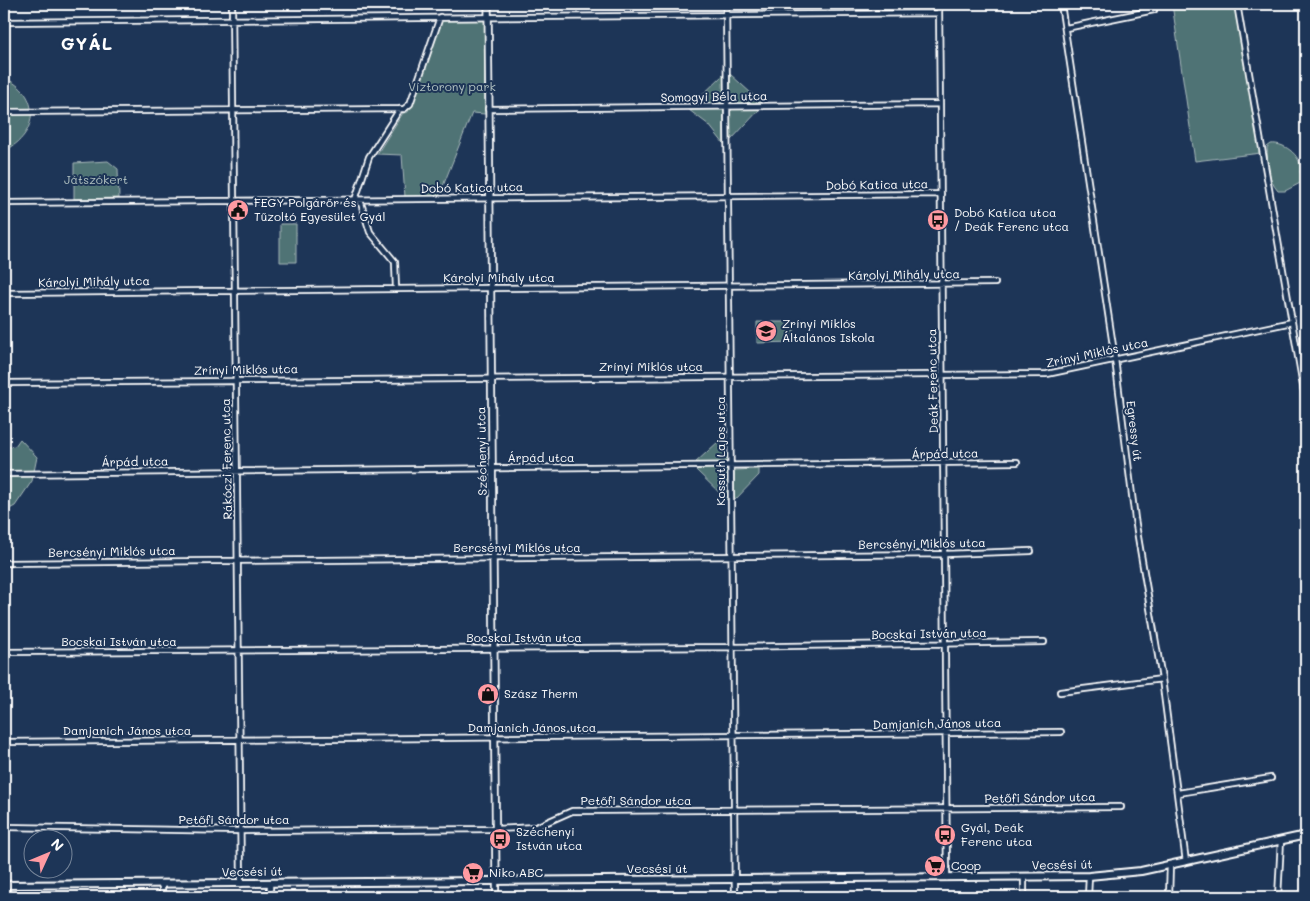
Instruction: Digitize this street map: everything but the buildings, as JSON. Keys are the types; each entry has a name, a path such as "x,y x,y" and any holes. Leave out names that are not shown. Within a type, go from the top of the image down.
{"main road":[{"name":"Vecsési út","path":"4,885 1089,876 1126,873 1186,862 1306,835"}],"street":[{"name":"Rákóczi Ferenc utca","path":"232,4 241,884"},
{"name":"Széchenyi utca","path":"488,4 496,897"},
{"name":"Kossuth Lajos utca","path":"726,4 736,897"},
{"name":"Deák Ferenc utca","path":"939,4 947,878"},
{"name":"Egressy út","path":"1061,4 1115,360 1135,519 1162,678 1186,862"},
{"path":"1237,4 1306,403"},
{"path":"1066,28 1154,10"},
{"path":"4,22 939,13"},
{"path":"4,112 400,109 407,107 440,17"},
{"name":"Somogyi Béla utca","path":"488,109 940,104"},
{"path":"396,289 395,262 370,232 358,200 369,157 400,109"},
{"name":"Dobó Katica utca","path":"4,203 941,194"},
{"name":"Károlyi Mihály utca","path":"4,293 995,283"},
{"name":"Zrínyi Miklós utca","path":"4,383 1047,374 1292,322"},
{"name":"Árpád utca","path":"4,474 1018,462"},
{"name":"Bercsényi Miklós utca","path":"4,563 944,554 1031,551"},
{"name":"Bocskai István utca","path":"4,652 732,647 1044,642"},
{"path":"1060,692 1162,678"},
{"name":"Damjanich János utca","path":"4,742 1061,732"},
{"path":"1178,793 1271,778"},
{"name":"Petőfi Sándor utca","path":"4,827 241,831 496,829 536,827 572,811 1121,807"},
{"path":"1278,897 1281,840"},
{"path":"1168,897 1170,865"},
{"path":"1088,897 1089,876"},
{"path":"1024,878 1024,897"},
{"path":"270,883 270,897"},
{"path":"162,884 162,897"}],"green space":[{"path":"1172,4 1235,4 1261,153 1195,161"},
{"name":"Víztorony park","path":"485,19 485,114 472,113 439,196 405,197 402,155 377,154 403,113 408,112 441,20"},
{"path":"724,74 724,100 721,103 693,104"},
{"path":"730,74 763,104 734,104 730,100"},
{"path":"4,78 25,93 30,103 31,114 29,125 24,135 16,144 4,151"},
{"path":"722,109 724,111 724,144 709,125 689,110"},
{"path":"733,109 760,109 731,140 730,112"},
{"path":"1271,144 1287,148 1296,156 1299,161 1301,174 1306,173 1306,182 1304,181 1285,191 1278,191 1274,186 1269,170 1267,147"},
{"name":"Játszókert","path":"108,161 118,169 119,198 74,199 74,163"},
{"path":"280,224 296,224 296,262 280,262"},
{"path":"757,322 794,322 794,342 757,343"},
{"path":"723,429 727,429 728,459 725,463 694,464 720,440"},
{"path":"20,439 37,457 32,481 15,506 4,512 4,441 9,447 15,446"},
{"path":"725,468 728,471 729,502 695,469"},
{"path":"759,469 759,475 734,501 734,472 736,470"}],"place":[{"name":"FEGY Polgárőr és Tűzoltó Egyesület Gyál","path":"238,210"},
{"name":"Dobó Katica utca / Deák Ferenc utca","path":"938,220"},
{"name":"Zrínyi Miklós Általános Iskola","path":"766,331"},
{"name":"Szász Therm","path":"488,694"},
{"name":"Gyál, Deák Ferenc utca","path":"945,835"},
{"name":"Széchenyi István utca","path":"500,839"},
{"name":"Coop","path":"935,866"},
{"name":"Niko ABC","path":"473,873"}],"district":[{"name":"GYÁL","path":"87,44"}]}
